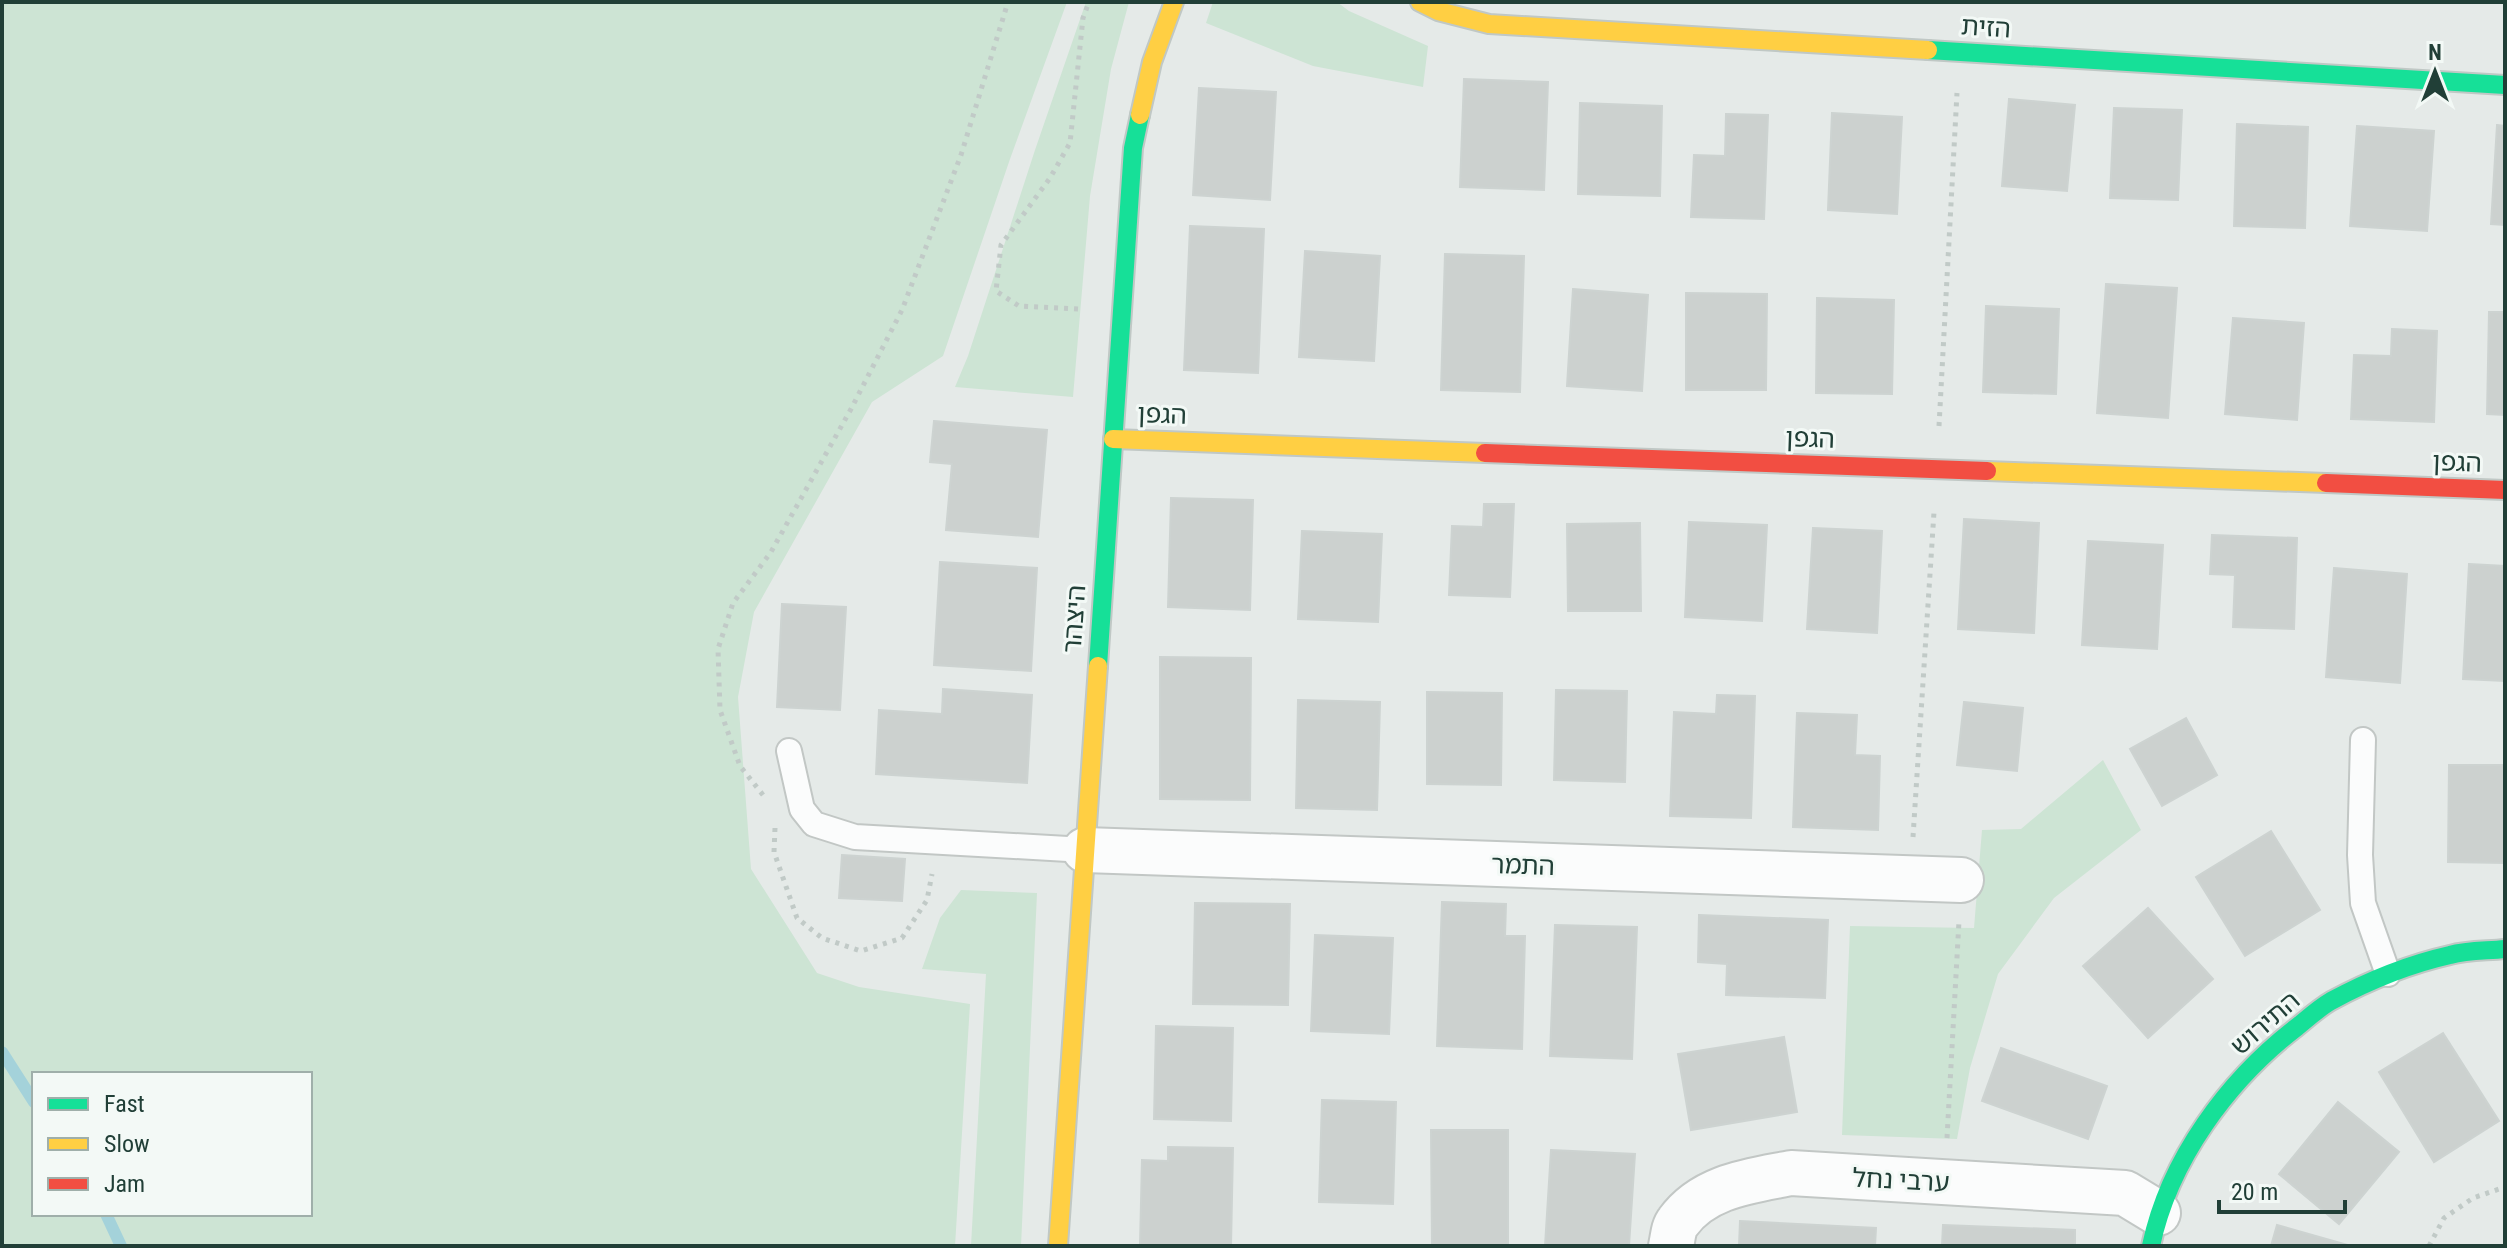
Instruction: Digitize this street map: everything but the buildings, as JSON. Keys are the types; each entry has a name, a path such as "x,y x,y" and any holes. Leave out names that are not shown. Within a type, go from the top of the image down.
{"street":[{"name":"היצהר","path":"1058,1246 1133,148 1152,62 1174,2"},
{"name":"הזית","path":"1420,2 1438,11 1489,24 2505,85"},
{"name":"הגפן","path":"1113,439 2505,490"},
{"name":"התמר","path":"1085,850 1961,880"},
{"name":"התירוש","path":"2154,1230 2187,1153 2220,1104 2266,1051 2329,1002 2388,974 2452,954 2505,949"},
{"name":"ערבי נחל","path":"1671,1246 1676,1224 1701,1198 1739,1183 1791,1173 2125,1193 2154,1230"}],"lane":[{"path":"2363,740 2360,855 2363,903 2388,974"},
{"path":"789,751 802,809 814,824 855,837 1085,850"}],"path":[{"path":"814,824 776,811 740,766 720,710 718,649 733,603 771,552 902,310 961,155 1008,2"},
{"path":"1089,2 1083,18 1070,143 1050,178 1001,245 996,291 1019,306 1121,311"},
{"path":"1911,878 1959,52"},
{"path":"776,811 774,852 797,918 822,938 861,951 902,938 927,900 937,841"},
{"path":"1944,1182 1961,880"},
{"path":"2429,1246 2444,1218 2473,1198 2505,1187"}],"green space":[{"path":"2,2 1067,2 943,356 872,402 754,612 738,697 751,869 817,973 859,987 970,1004 955,1246 2,1246"},
{"path":"1086,2 1129,2 1111,69 1090,196 1073,397 955,387 968,356"},
{"path":"1213,2 1337,2 1349,11 1428,46 1423,87 1313,66 1206,23"},
{"path":"2103,760 2141,830 2054,898 1998,974 1970,1068 1957,1139 1842,1135 1850,926 1974,928 1982,830 2021,829"},
{"path":"961,890 1037,893 1021,1246 971,1246 986,974 922,969 940,918"}],"waterway":[{"path":"2,1052 32,1099"},
{"path":"107,1216 121,1246"}],"traffic: fast":[{"path":"1928,50 2505,85"},
{"path":"1098,666 1133,148 1140,115"},
{"path":"2151,1246 2160,1214 2187,1153 2225,1097 2272,1048 2327,1004 2374,980 2450,955 2505,949"}],"traffic: slow":[{"path":"1140,115 1152,62 1174,2"},
{"path":"1420,2 1438,11 1489,24 1928,50"},
{"path":"1113,439 1485,453"},
{"path":"1987,471 2326,483"},
{"path":"1058,1246 1098,666"}],"traffic: jam":[{"path":"1485,453 1987,471"},
{"path":"2326,483 2505,490"}]}
